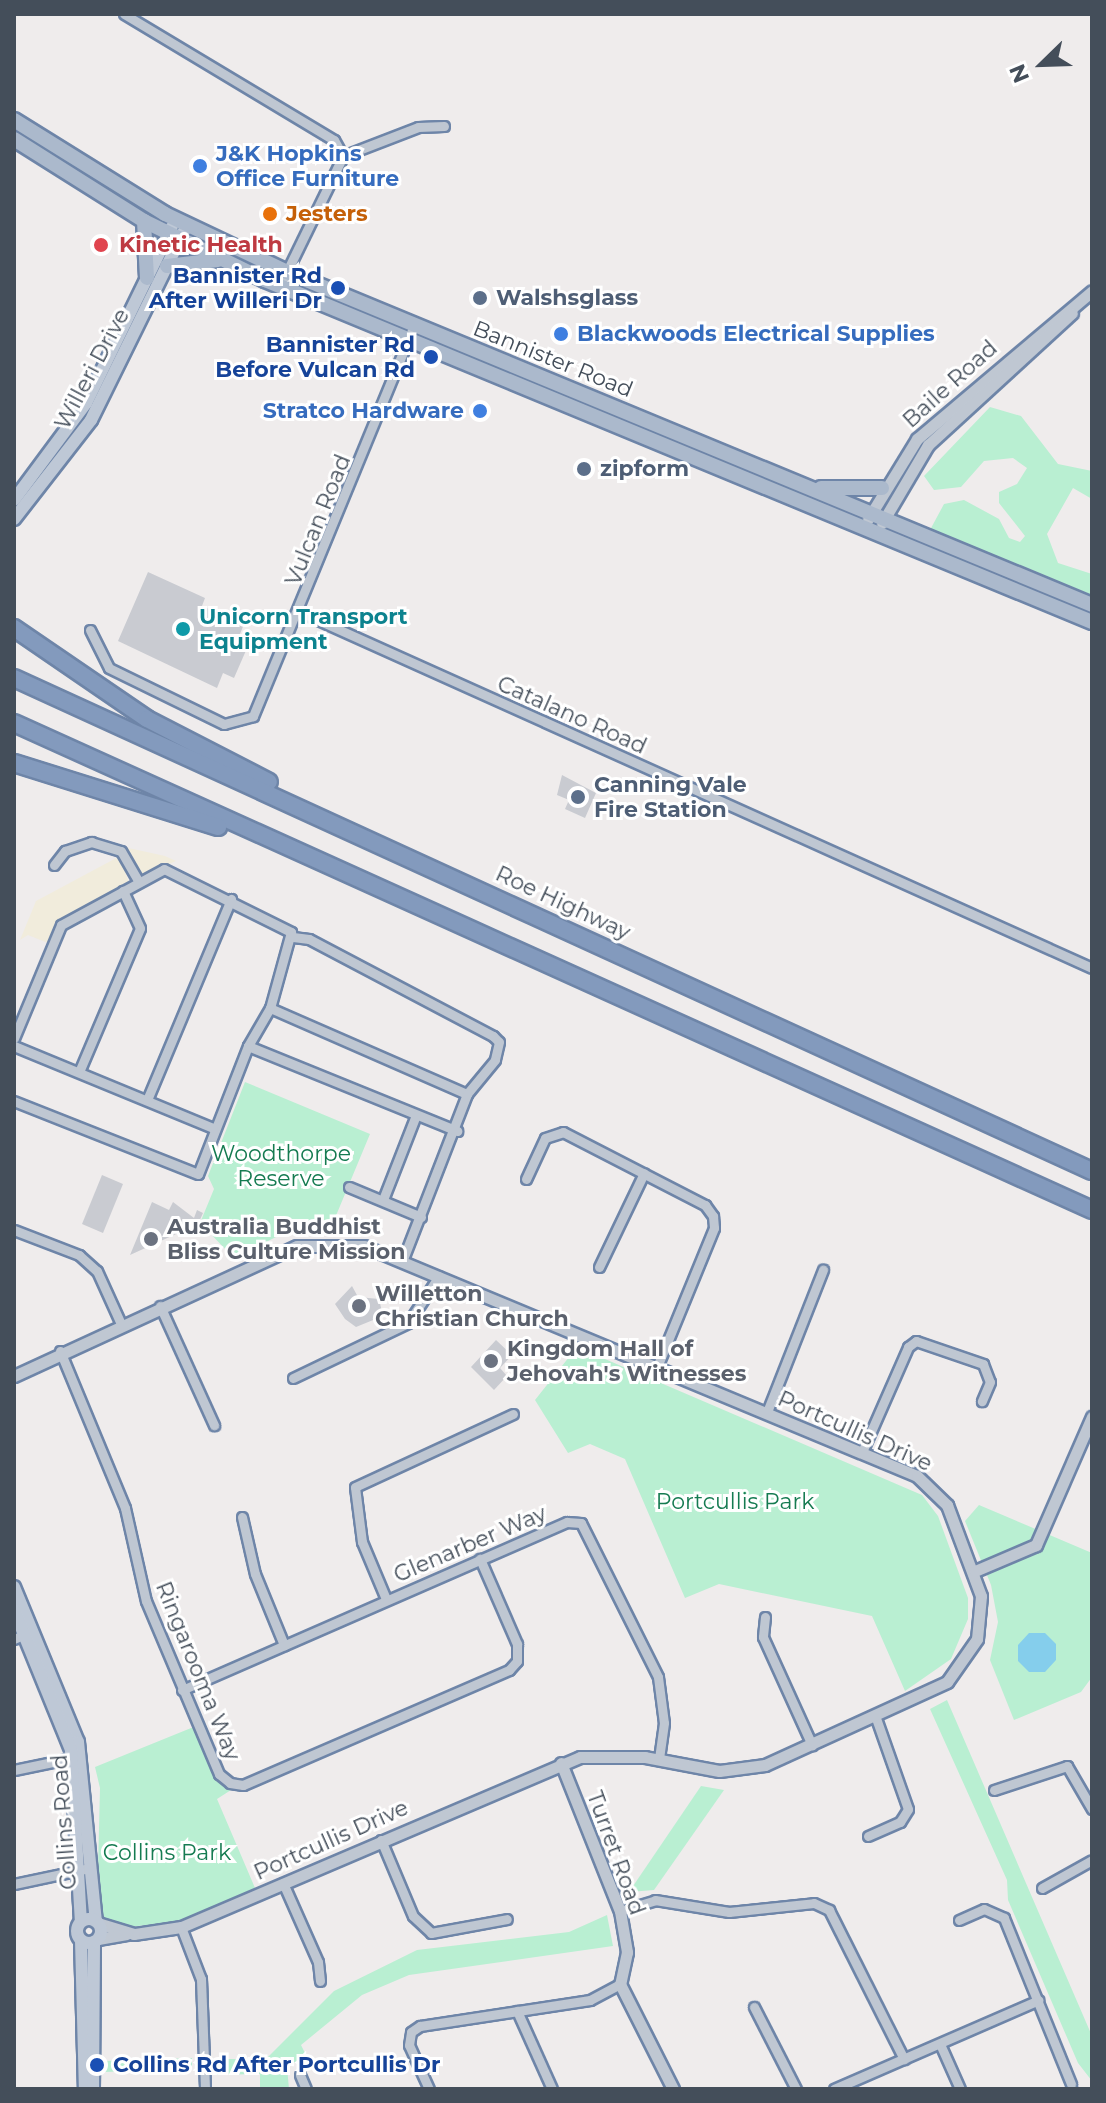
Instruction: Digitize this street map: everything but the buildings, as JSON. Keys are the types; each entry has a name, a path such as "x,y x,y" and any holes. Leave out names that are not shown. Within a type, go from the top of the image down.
{"highway":[{"path":"14,628 147,719 442,872"},
{"name":"Roe Highway","path":"14,678 1092,1171"},
{"path":"14,723 372,882 1092,1210"},
{"path":"14,763 372,882"}],"main road":[{"name":"Bannister Road","path":"14,120 181,222 287,272 1092,605"},
{"name":"Bannister Road","path":"14,139 144,221 280,286 1092,622"},
{"path":"144,221 147,278"},
{"name":"Willeri Drive","path":"14,500 86,403 147,278 181,222"},
{"name":"Willeri Drive","path":"14,519 91,420 167,266 174,237"},
{"path":"167,266 222,260"},
{"path":"804,487 882,488"},
{"name":"Collins Road","path":"14,1587 24,1635"},
{"name":"Collins Road","path":"14,1610 76,1757 84,1869 81,1921 91,1940 93,2089"},
{"name":"Collins Road","path":"84,1869 97,1922 91,1940 85,2089"},
{"name":"Collins Road","path":"81,1921 97,1922"}],"street":[{"path":"124,14 334,140 343,156"},
{"path":"280,286 343,156 418,127 444,126"},
{"name":"Baile Road","path":"870,532 877,517 928,445 992,381 1092,291"},
{"name":"Vulcan Road","path":"90,630 109,668 224,724 240,724 253,716 300,612 414,325"},
{"name":"Baile Road","path":"877,517 882,488 917,439 992,381"},
{"name":"Catalano Road","path":"300,612 1092,968"},
{"path":"67,833 73,846"},
{"path":"54,865 73,846 91,842 121,851 139,882"},
{"path":"14,1038 58,929 168,868 288,928 293,937 270,1008 248,1046 213,1128 198,1174 14,1101"},
{"path":"79,1072 140,928 123,891"},
{"path":"147,1100 231,899"},
{"path":"293,937 309,939 493,1036 499,1042 495,1060 467,1094 457,1131 402,1262"},
{"path":"270,1008 467,1094"},
{"path":"14,1046 213,1128"},
{"path":"248,1046 457,1131"},
{"path":"384,1197 416,1115"},
{"path":"526,1179 545,1138 563,1132 705,1205 714,1228 657,1367"},
{"path":"599,1267 644,1173"},
{"path":"349,1187 384,1197 421,1217"},
{"path":"14,1230 79,1255 97,1271 121,1324"},
{"name":"Portcullis Drive","path":"14,1369 297,1246 336,1242 439,1276 862,1452 935,1489 975,1571 980,1626 962,1665 927,1696 812,1745 739,1770 613,1754 561,1763 181,1927 91,1940"},
{"path":"767,1412 823,1270"},
{"path":"293,1378 400,1329 439,1276"},
{"path":"160,1306 214,1425"},
{"path":"862,1452 916,1341 983,1364 990,1382 982,1401"},
{"name":"Portcullis Drive","path":"14,1376 60,1351"},
{"name":"Ringarooma Way","path":"60,1351 125,1508 146,1601 219,1774 243,1785 509,1670 517,1661 517,1644 480,1559"},
{"path":"386,1599 362,1542 355,1487 513,1414"},
{"path":"975,1571 1036,1545 1092,1417"},
{"path":"242,1517 255,1574 284,1645"},
{"name":"Glenarber Way","path":"182,1690 567,1522 590,1530 658,1677 664,1723 659,1760"},
{"path":"765,1617 763,1637 812,1745"},
{"path":"868,1836 900,1822 908,1809 876,1718"},
{"path":"14,1770 76,1757"},
{"name":"Turret Road","path":"561,1763 620,1911 627,1952 620,1984"},
{"path":"994,1790 1067,1766 1092,1807"},
{"path":"381,1840 413,1916 431,1933 507,1919"},
{"path":"1042,1888 1092,1860"},
{"path":"14,1884 84,1869"},
{"path":"283,1883 318,1962 320,1981"},
{"path":"620,1911 655,1900 729,1912 814,1903 829,1910 904,2059"},
{"path":"959,1920 984,1909 1004,1918 1071,2084"},
{"name":"Portcullis Drive","path":"97,1922 127,1934"},
{"path":"181,1927 201,1979 205,2089"},
{"path":"429,2089 409,2045 411,2032 590,2000 620,1984 673,2089"},
{"path":"834,2089 1039,2000"},
{"path":"754,2007 796,2089"},
{"path":"517,2011 552,2089"},
{"path":"940,2044 960,2089"},
{"path":"300,2075 306,2089"}],"green space":[{"path":"990,407 1021,416 1058,464 1092,471 1092,499 1073,488 1047,534 1058,563 1092,574 1092,595 930,530 944,504 964,500 999,519 1009,538 1020,542 1025,536 999,503 999,492 1017,484 1027,468 1013,458 984,461 961,487 934,490 924,476"},
{"name":"Woodthorpe Reserve","path":"245,1082 370,1134 330,1230 316,1224 290,1230 234,1258 200,1223 214,1189 208,1176"},
{"name":"Portcullis Park","path":"577,1347 922,1495 938,1516 968,1598 968,1619 951,1659 905,1691 872,1616 719,1584 685,1598 625,1459 590,1444 568,1453 535,1400"},
{"path":"979,1505 1092,1553 1092,1677 1081,1692 1014,1720 990,1660 998,1622 991,1585 965,1521"},
{"path":"947,1700 1092,2036 1092,2081 1078,2063 1008,1900 1007,1880 930,1709"},
{"name":"Collins Park","path":"196,1726 216,1776 231,1790 217,1799 255,1888 180,1922 127,1927 106,1922 97,1909 100,1788 95,1767"},
{"path":"701,1786 724,1790 654,1890 629,1892"},
{"path":"607,1915 613,1946 409,1975 362,1995 301,2045 306,2055 287,2067 289,2089 260,2089 260,2074 213,2075 212,2059 266,2059 334,1991 417,1950 569,1932"},
{"path":"192,2058 192,2069 104,2072 104,2061"}],"sand":[{"path":"124,847 165,856 176,861 143,875"},
{"path":"120,856 129,883 56,925 48,943 28,935 20,940 36,901"}],"water":[{"path":"1029,1633 1045,1633 1056,1644 1056,1660 1045,1672 1029,1672 1018,1661 1018,1645"}],"place":[{"name":"J&K Hopkins Office Furniture","path":"200,166"},
{"name":"Jesters","path":"270,214"},
{"name":"Kinetic Health","path":"101,245"},
{"name":"Bannister Rd After Willeri Dr","path":"338,288"},
{"name":"Walshsglass","path":"480,298"},
{"name":"Blackwoods Electrical Supplies","path":"561,334"},
{"name":"Bannister Rd Before Vulcan Rd","path":"431,357"},
{"name":"Stratco Hardware","path":"480,411"},
{"name":"zipform","path":"584,469"},
{"name":"Unicorn Transport Equipment","path":"183,629"},
{"name":"Canning Vale Fire Station","path":"578,797"},
{"name":"Australia Buddhist Bliss Culture Mission","path":"151,1239"},
{"name":"Willetton Christian Church","path":"359,1306"},
{"name":"Kingdom Hall of Jehovah's Witnesses","path":"491,1361"},
{"name":"Collins Rd After Portcullis Dr","path":"97,2065"}]}
